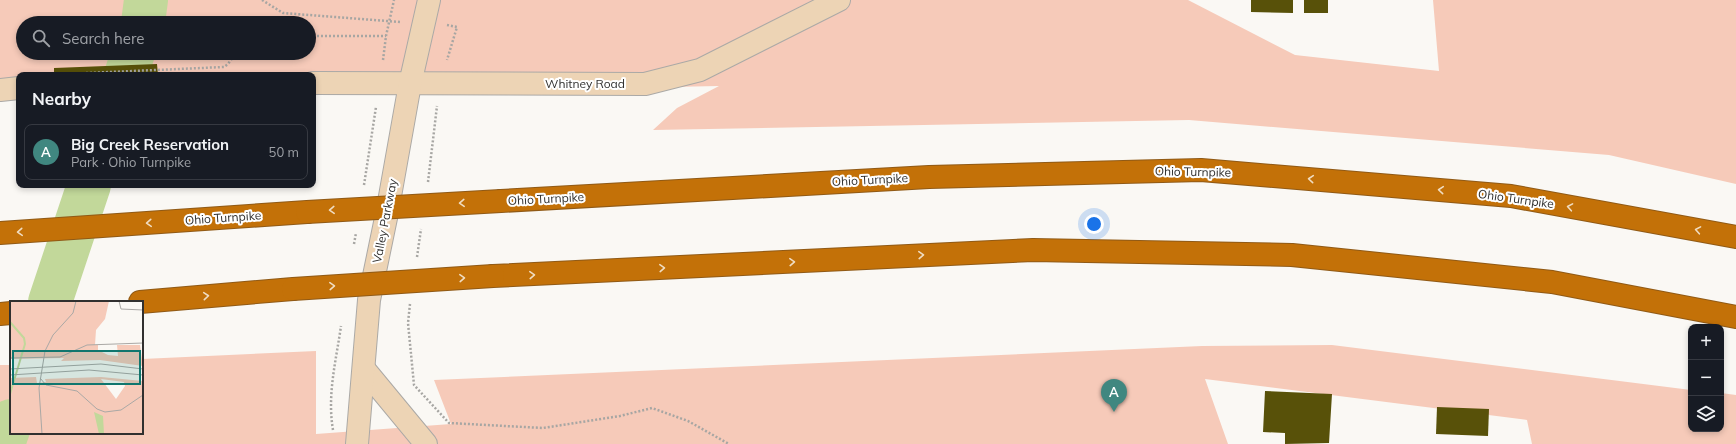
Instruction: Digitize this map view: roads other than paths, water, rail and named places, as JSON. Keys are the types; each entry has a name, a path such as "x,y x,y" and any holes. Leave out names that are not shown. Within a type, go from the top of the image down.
{"highway":[{"name":"Ohio Turnpike","path":"0,233 307,212 928,176 1201,170 1511,196 1736,237"},
{"path":"143,302 293,289 493,276 1033,250 1292,255 1552,282 1736,317"},
{"path":"0,314 10,313"}],"street":[{"name":"Valley Parkway","path":"357,444 369,300 387,213 410,84 429,0"},
{"name":"Whitney Road","path":"316,83 644,84 700,70 839,0"},
{"path":"0,90 16,88"},
{"path":"364,369 426,444"}],"waterway":[{"path":"144,16 146,0"},
{"path":"127,72 131,60"},
{"path":"50,301 88,188"},
{"path":"3,444 10,424"}],"place":[{"name":"Big Creek Reservation","path":"1114,412"}]}
